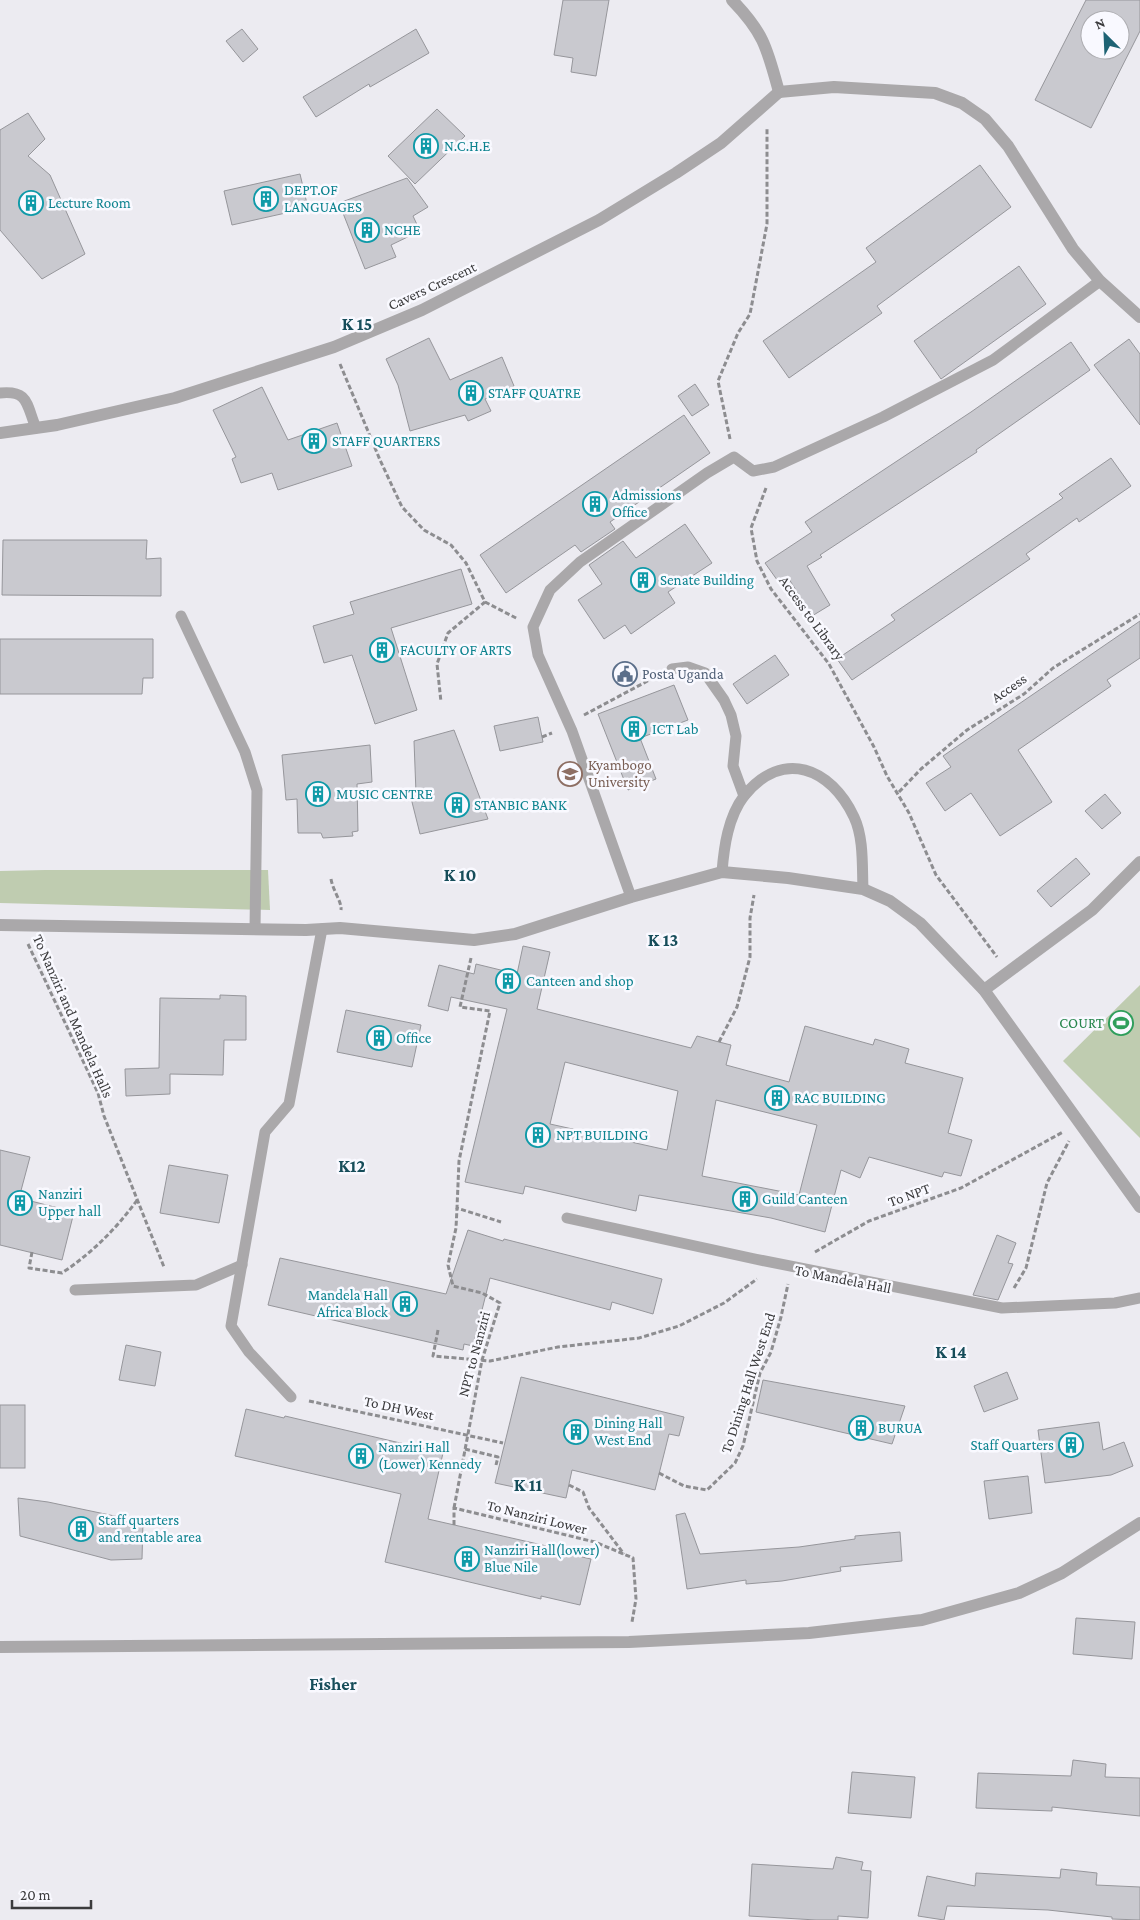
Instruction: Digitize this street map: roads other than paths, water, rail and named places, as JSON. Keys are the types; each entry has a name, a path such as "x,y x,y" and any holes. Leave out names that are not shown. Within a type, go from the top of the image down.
{"street":[{"path":"732,0 749,18 766,44 779,92 834,87 935,93 962,103 984,119 1008,146 1073,249 1100,281 1140,316"},
{"name":"Cavers Crescent","path":"0,433 36,428 174,398 334,347 422,310 599,220 721,143 779,92"},
{"path":"984,990 1092,910 1140,862"},
{"path":"0,925 255,929 340,928 474,940 515,934 630,897 722,872 758,874 863,889 890,901 920,923 984,990 1140,1207"},
{"path":"0,1647 629,1642 809,1633 922,1620 1020,1592 1062,1573 1140,1523"}],"lane":[{"path":"630,897 569,725 538,655 533,627 550,590 580,562 734,457 753,471 774,467 883,417 993,360 1100,281"},
{"path":"0,393 15,392 22,396 36,428"},
{"path":"180,616 245,752 254,777 257,790 255,929"},
{"path":"672,669 688,667 705,673 724,700 731,715 736,736 733,766 744,796"},
{"path":"722,872 729,830 744,796 766,775 786,768 808,770 823,776 838,791 855,818 861,851 863,889"},
{"path":"291,1397 249,1352 231,1326 265,1132 289,1104 322,929"},
{"path":"567,1218 1002,1308 1115,1303 1140,1298"},
{"path":"74,1290 196,1285 242,1265"}],"place":[{"name":"N.C.H.E","path":"426,146"},
{"name":"DEPT.OF LANGUAGES","path":"266,199"},
{"name":"Lecture Room","path":"31,203"},
{"name":"NCHE","path":"367,230"},
{"name":"STAFF QUATRE","path":"471,393"},
{"name":"STAFF QUARTERS","path":"314,441"},
{"name":"Admissions Office","path":"595,504"},
{"name":"Senate Building","path":"643,580"},
{"name":"FACULTY OF ARTS","path":"382,650"},
{"name":"Posta Uganda","path":"625,674"},
{"name":"ICT Lab","path":"634,729"},
{"name":"Kyambogo University","path":"570,774"},
{"name":"MUSIC CENTRE","path":"318,794"},
{"name":"STANBIC BANK","path":"457,805"},
{"name":"Canteen and shop","path":"508,981"},
{"name":"COURT","path":"1121,1023"},
{"name":"Office","path":"379,1038"},
{"name":"RAC BUILDING","path":"777,1098"},
{"name":"NPT BUILDING","path":"538,1135"},
{"name":"Guild Canteen","path":"745,1199"},
{"name":"Nanziri Upper hall","path":"20,1203"},
{"name":"Mandela Hall Africa Block","path":"405,1304"},
{"name":"BURUA","path":"861,1428"},
{"name":"Dining Hall West End","path":"576,1432"},
{"name":"Staff Quarters","path":"1071,1445"},
{"name":"Nanziri Hall (Lower) Kennedy","path":"361,1456"},
{"name":"Staff quarters and rentable area","path":"81,1529"},
{"name":"Nanziri Hall(lower) Blue Nile","path":"467,1559"}],"district":[{"name":"K 15","path":"357,324"},
{"name":"K 10","path":"460,875"},
{"name":"K 13","path":"663,940"},
{"name":"K12","path":"352,1166"},
{"name":"K 14","path":"951,1352"},
{"name":"K 11","path":"528,1485"},
{"name":"Fisher","path":"333,1684"}]}
